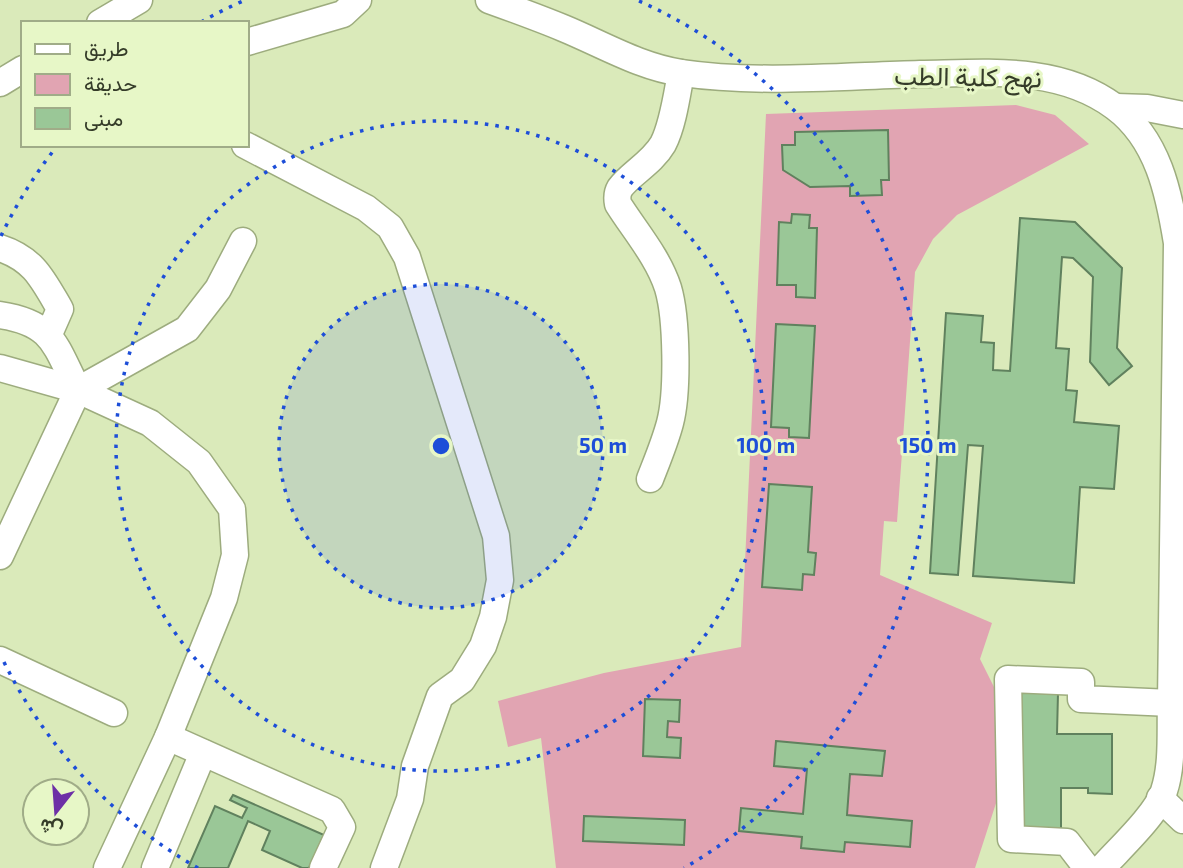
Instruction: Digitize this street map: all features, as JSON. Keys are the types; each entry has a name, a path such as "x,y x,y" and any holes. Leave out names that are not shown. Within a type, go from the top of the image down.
{"street":[{"path":"248,42 343,14 358,0"},
{"name":"نهج كلية الطب","path":"489,0 651,66 681,73 733,78 1000,72 1051,78 1087,90 1116,107 1139,131 1176,189 1177,670 1171,703 1167,774 1169,797"},
{"path":"0,83 21,70"},
{"path":"650,479 671,421 676,357 673,311 668,288 657,264 618,204 617,196 621,187 643,168 663,143 681,73"},
{"path":"1116,107 1147,108 1183,115"},
{"path":"248,147 366,208 390,227 407,257 496,536 500,580 494,617 483,646 462,680 440,696 415,766 410,799 384,868"},
{"path":"0,556 78,390 187,330 218,289 243,241"},
{"path":"0,248 17,254 39,274 60,309 49,334"},
{"path":"0,315 23,318 49,334 78,390"},
{"path":"0,368 78,390 150,423 199,462 232,509 235,555 227,587 168,737 107,868"},
{"path":"0,660 114,713"},
{"path":"1087,868 1067,842 1011,839 1009,679 1081,682 1081,699 1171,703"},
{"path":"168,737 332,810 342,827 323,868"},
{"path":"155,868 203,752"},
{"path":"1102,868 1155,807 1169,797 1183,820"}],"green space":[{"path":"1016,105 1055,115 1089,144 957,215 933,239 915,272 897,522 884,521 880,575 992,623 980,659 1003,705 998,797 975,868 556,868 541,738 508,747 498,701 604,673 741,647 766,114"}],"building":[{"path":"888,130 889,180 881,180 882,195 850,196 850,186 810,187 783,170 782,145 795,145 795,132"},
{"path":"792,214 810,215 809,228 817,228 815,298 796,297 796,285 777,285 779,222 791,223"},
{"path":"1020,218 1075,222 1122,268 1117,348 1132,366 1109,385 1090,362 1093,277 1073,258 1062,257 1056,348 1069,349 1066,390 1077,391 1074,422 1119,426 1114,489 1080,487 1074,583 973,576 983,446 968,445 958,575 930,573 946,313 983,316 981,342 994,343 993,370 1010,371"},
{"path":"776,324 815,326 809,438 789,437 789,428 771,427"},
{"path":"769,484 812,487 808,552 816,553 814,575 803,574 802,590 762,587"},
{"path":"1019,692 1058,693 1057,734 1112,734 1112,794 1088,793 1088,788 1061,788 1061,832 1019,832"},
{"path":"645,699 680,700 679,722 668,721 667,737 681,738 680,758 643,756"},
{"path":"776,741 885,751 882,776 850,774 847,815 912,821 910,847 845,842 844,852 801,848 802,837 739,831 741,808 803,814 807,769 774,766"},
{"path":"233,795 324,835 309,868 302,868 262,850 270,831 248,821 228,868 188,868 215,806 242,818 247,808 230,800"},
{"path":"584,816 685,820 684,845 583,841"}]}
